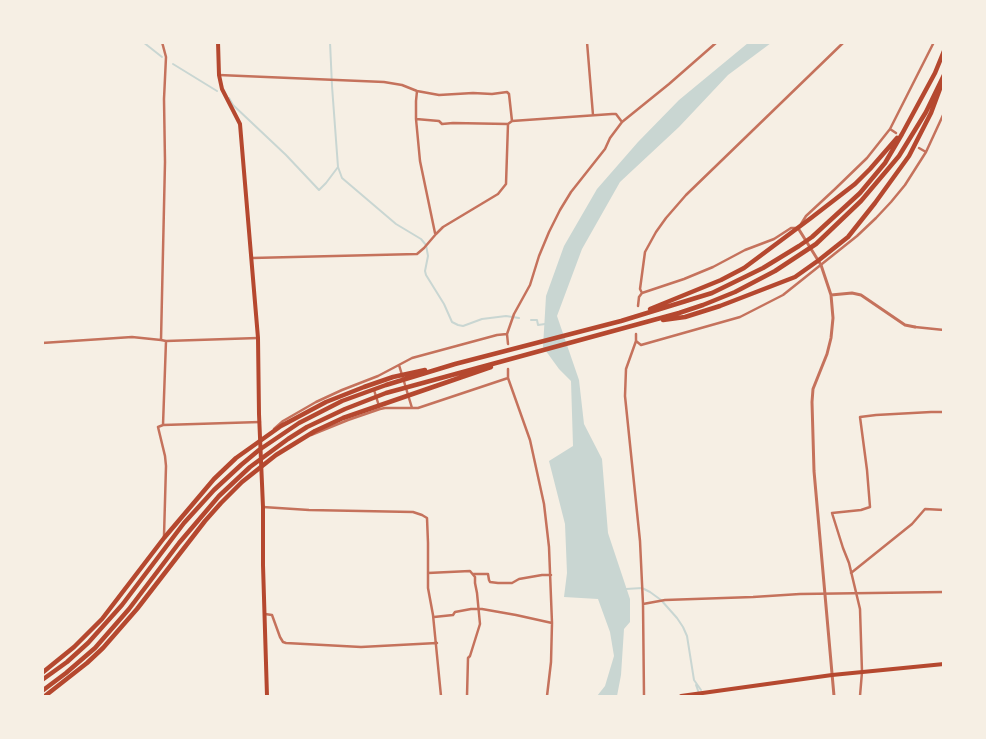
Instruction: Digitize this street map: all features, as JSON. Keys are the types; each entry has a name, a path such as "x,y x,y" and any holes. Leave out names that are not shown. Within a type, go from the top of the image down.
{"highway":[{"path":"43,672 69,652 102,620 163,540 214,479 236,458 267,435 309,410 364,386 525,346 712,293 763,268 799,246 812,237 860,193 885,163 935,73 944,52"},
{"path":"42,691 95,648 129,609 178,542 234,481 288,439 307,427 371,399 411,386 704,305 775,271 816,244 861,201 899,156 926,112 944,75"},
{"path":"651,321 685,317 720,306 795,277 820,263 848,237 909,156 931,113 944,79"},
{"path":"621,320 698,290 744,268 855,184 902,134"},
{"path":"45,696 87,664 103,648 137,609 208,518 228,496 276,455 328,425 358,412 507,360"},
{"path":"42,680 67,662 88,643 122,605 184,523 227,477 259,450 299,423 328,407 408,376"},
{"path":"181,518 208,518"},
{"path":"163,540 167,570"},
{"path":"121,596 137,609"}],"main road":[{"path":"218,42 219,75 222,89 240,124 258,338 267,696"},
{"path":"681,696 832,675 944,664"}],"street":[{"path":"161,340 166,57 162,42"},
{"path":"588,42 593,115"},
{"path":"508,344 507,334 514,314 530,285 539,256 560,210 571,192 605,149 610,138 622,122 670,84 718,42"},
{"path":"642,293 640,289 645,252 666,218 692,189 844,42"},
{"path":"798,228 806,216 867,158 890,129 934,42"},
{"path":"932,48 937,51"},
{"path":"219,75 384,82 439,95 507,92 509,94 512,121"},
{"path":"417,91 416,120 420,161 436,234"},
{"path":"636,341 641,345 740,317 783,295 820,263 857,236 876,218 905,184 926,152 944,113"},
{"path":"416,120 439,121 442,124 508,124 512,121 616,114 622,122"},
{"path":"252,258 417,254 443,227 498,194 506,184 508,124"},
{"path":"890,129 896,133"},
{"path":"920,148 926,152"},
{"path":"638,306 639,297 642,293 713,267 745,250 774,239 791,228 798,228"},
{"path":"798,228 820,263 831,295 833,318 831,338 814,389 812,402 814,471 834,696"},
{"path":"831,295 852,293 860,295 905,325 944,330"},
{"path":"267,435 282,421 302,410 420,355 507,334"},
{"path":"636,334 636,341 626,369 625,396 640,541 644,604 644,696"},
{"path":"42,343 132,337 166,341 258,338"},
{"path":"163,540 166,466 158,427 162,424 166,341"},
{"path":"399,365 412,408"},
{"path":"508,369 508,378 530,440 544,504 551,575 552,623 551,662 547,696"},
{"path":"303,439 380,409 421,407 508,378"},
{"path":"370,379 380,409"},
{"path":"860,696 862,672 860,609 849,563 832,513 861,510 870,507 860,417 944,412"},
{"path":"162,424 260,422"},
{"path":"263,507 413,512 427,518 428,588 434,617 441,696"},
{"path":"851,573 912,524 925,509 944,510"},
{"path":"428,573 470,572 473,574 488,574 490,582 498,583 512,583 519,578 551,575"},
{"path":"467,696 468,658 480,624 475,577 473,574"},
{"path":"644,604 665,600 825,593 944,592"},
{"path":"434,617 478,609 552,623"},
{"path":"265,614 272,615 280,637 286,643 360,647 436,643"},
{"path":"42,664 43,672"}],"shaded area":[{"path":"748,43 771,43 728,75 679,127 620,182 582,249 557,316 579,380 584,424 602,459 608,533 630,599 630,622 624,629 621,675 617,696 597,696 605,686 614,656 610,632 598,599 564,597 567,573 565,524 549,461 573,446 571,381 559,369 543,347 546,296 564,246 597,189 638,142 679,100"}],"waterway":[{"path":"143,42 162,57"},
{"path":"330,42 338,167 342,178 396,224 421,239 426,245 428,256 426,275 444,304 452,322 463,326 482,319 506,316 519,318"},
{"path":"173,64 217,91"},
{"path":"229,98 233,105 286,155 319,190 338,167"},
{"path":"531,320 537,320 538,325 545,324"},
{"path":"626,589 642,588 650,592 661,600 677,618 687,636 694,680 701,690"},
{"path":"696,685 700,696"}]}
